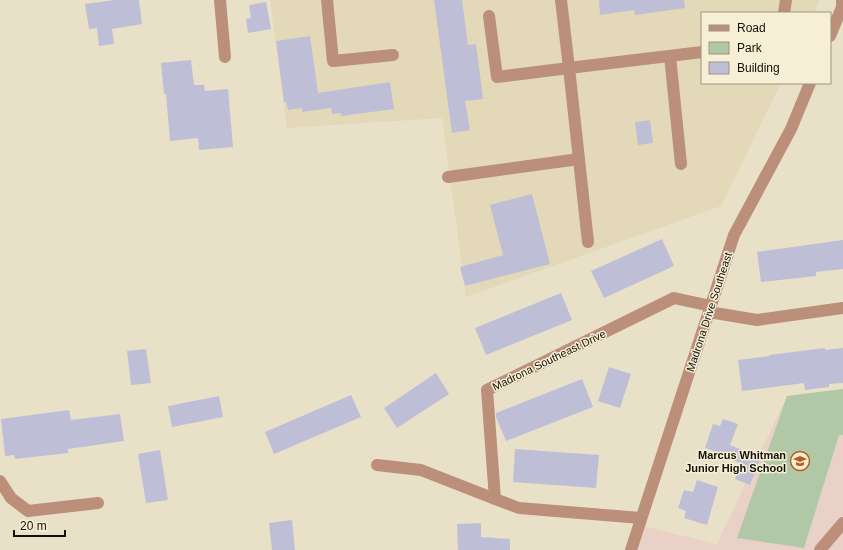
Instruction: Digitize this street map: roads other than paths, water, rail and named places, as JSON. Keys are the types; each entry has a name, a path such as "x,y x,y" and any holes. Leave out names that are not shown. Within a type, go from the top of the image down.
{"street":[{"path":"220,0 225,57"},
{"path":"327,0 333,61 393,55"},
{"path":"560,0 588,242"},
{"path":"784,12 786,0"},
{"path":"831,34 842,7 842,0"},
{"path":"489,16 497,77 701,52"},
{"path":"670,56 681,164"},
{"name":"Madrona Drive Southeast","path":"631,550 734,235 791,129 810,84"},
{"path":"448,177 579,159"},
{"name":"Madrona Southeast Drive","path":"495,500 487,390 674,298 710,309"},
{"path":"710,309 757,320 843,308"},
{"path":"377,465 421,470 495,500 519,508 641,518"},
{"path":"0,481 11,498 28,511 98,503"},
{"path":"820,550 843,523"}],"place":[{"name":"Marcus Whitman Junior High School","path":"800,461"}]}
